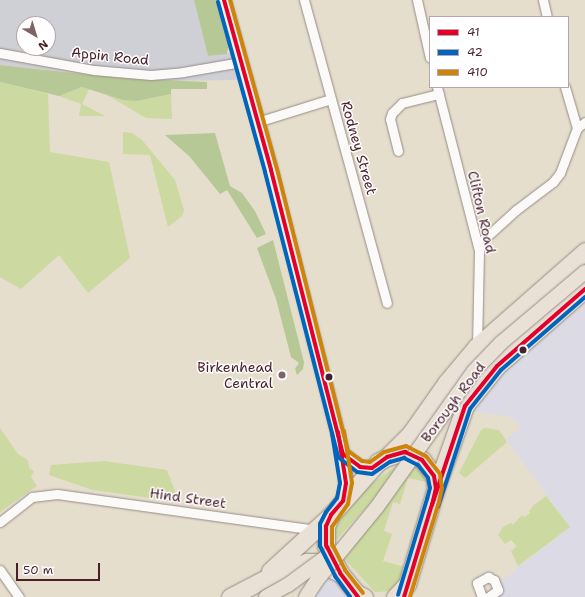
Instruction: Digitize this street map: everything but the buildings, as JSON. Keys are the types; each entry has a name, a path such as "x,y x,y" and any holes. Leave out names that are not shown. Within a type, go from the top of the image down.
{"highway":[{"name":"Borough Road","path":"387,457 411,433 446,383 477,346 585,251"},
{"name":"Borough Road","path":"395,597 407,584 436,488 465,406 497,366 585,289"},
{"path":"260,591 315,530 331,515 372,468 387,457 405,452 422,460 434,476 436,488"},
{"path":"331,515 326,526 326,545 340,573 360,595"},
{"path":"260,591 307,562 316,562 340,573"},
{"name":"Borough Road","path":"230,597 260,591"}],"main road":[{"path":"224,0 343,454 346,483 343,501"},
{"name":"Borough Road","path":"306,597 356,531 391,489 474,371 501,343 585,272"},
{"path":"343,454 360,467 372,468"},
{"name":"Borough Road","path":"260,591 323,560 356,531"}],"street":[{"name":"Rodney Street","path":"304,0 387,303"},
{"path":"417,0 429,54"},
{"path":"543,0 547,16"},
{"name":"Appin Road","path":"0,53 94,70 150,75 183,72 241,62"},
{"path":"565,88 577,128"},
{"path":"398,151 390,119 392,113 402,103 438,90"},
{"name":"Clifton Road","path":"438,90 479,251 477,346"},
{"path":"257,122 330,99"},
{"path":"479,251 489,235 557,178 577,128 585,122"},
{"name":"Hind Street","path":"0,522 32,497 57,494 315,530"},
{"path":"0,570 19,597"},
{"path":"482,597 477,583 488,576 494,580 498,590 488,597"}],"shaded area":[{"path":"0,0 194,0 208,56 231,53 237,80 155,81 0,65"},
{"path":"585,303 585,597 481,597 570,527 506,439 521,428 512,417 472,411 488,387"},
{"path":"330,573 358,597 314,597"}],"green space":[{"path":"194,0 217,0 229,42 227,54 208,56"},
{"path":"0,65 120,78 207,82 207,89 171,89 171,94 137,101 123,100 82,87 59,96 0,82"},
{"path":"0,82 48,94 50,152 109,162 130,258 88,293 59,255 21,289 0,277"},
{"path":"82,87 90,87 82,104 105,116 79,116 81,104 59,96"},
{"path":"171,94 172,119 146,118 107,95 137,101"},
{"path":"123,132 132,133 142,140 175,180 184,210 182,216 168,227 150,155 123,154"},
{"path":"215,133 230,186 242,193 255,211 266,234 257,238 227,190 220,194 190,157 165,135"},
{"path":"273,240 304,362 303,369 297,375 295,369 299,363 291,357 276,299 257,248"},
{"path":"0,428 18,454 28,460 29,468 34,471 31,477 37,486 0,512"},
{"path":"485,428 499,430 507,442 465,478 459,473 481,430"},
{"path":"104,461 167,470 179,502 93,490 49,475 51,465"},
{"path":"397,465 374,499 335,541 335,523 358,494"},
{"path":"414,467 420,471 427,482 408,478 400,504 393,502 384,531 392,534 383,561 405,567 400,582 392,591 375,592 342,556 383,510"},
{"path":"546,496 570,527 518,566 511,551 517,546 511,540 505,544 498,535 503,527 511,523 513,525 522,515 524,517 530,513 529,511 534,505"}],"transit line":[{"name":"41","path":"224,0 271,170 343,454 360,467 372,468 387,457 405,452 422,460 434,476 436,488 433,501 404,597"},
{"name":"410","path":"230,0 277,169 348,451 362,461 370,462 384,452 406,446 426,456 440,474 442,488 439,502 410,597"},
{"name":"42","path":"218,2 265,172 338,457 357,472 372,474 390,462 404,458 418,465 428,478 430,488 398,595"},
{"name":"41","path":"432,505 465,406 497,366 585,289"},
{"name":"42","path":"438,507 470,409 501,370 585,297"},
{"name":"410","path":"344,431 352,483 348,504 332,527 332,544 345,570 363,593"},
{"name":"41","path":"338,432 346,483 343,501 331,515 326,526 326,545 340,573 358,597"},
{"name":"42","path":"332,433 340,483 337,498 326,512 320,524 320,546 335,576 350,597"}],"place":[{"name":"Birkenhead Central","path":"282,375"}]}
